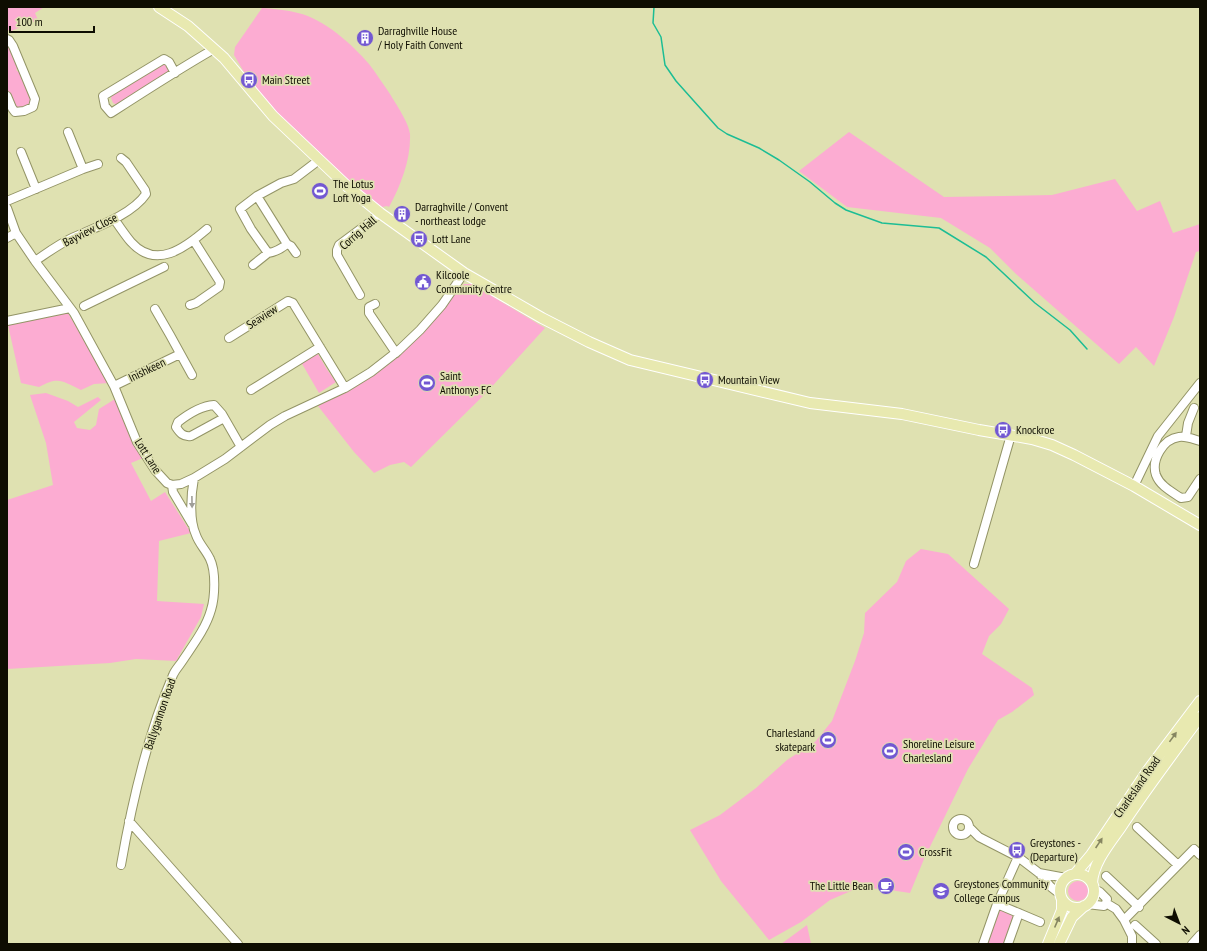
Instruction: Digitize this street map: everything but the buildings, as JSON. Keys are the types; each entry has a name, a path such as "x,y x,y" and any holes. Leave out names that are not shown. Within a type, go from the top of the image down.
{"main road":[{"path":"158,7 182,22 224,58 273,116 348,187 380,213 464,273 542,318 589,342 630,360 810,403 902,414 1032,439 1052,445 1074,455 1134,486 1200,525"},
{"name":"Charlesland Road","path":"1070,876 1091,855 1148,770 1200,701"},
{"name":"Charlesland Road","path":"1093,885 1092,874 1103,853 1158,772 1200,717"},
{"path":"1048,944 1062,910 1061,884 1070,876 1084,876 1093,885 1092,897 1086,905 1072,917 1059,944"},
{"path":"1061,896 1070,906 1078,908 1086,905"}],"street":[{"path":"7,39 13,46 35,99 33,107 7,116"},
{"path":"175,73 169,62 164,59 103,96 105,106 111,113 214,49"},
{"path":"7,96 15,112"},
{"path":"68,132 83,169"},
{"path":"21,152 36,189"},
{"name":"Bayview Close","path":"35,261 71,238 114,219 142,200 146,194 144,188 126,162 120,158"},
{"path":"268,253 240,209 257,196 281,183 294,179 319,160"},
{"path":"7,201 98,164"},
{"path":"257,196 287,244 292,246 296,253"},
{"name":"Lott Lane","path":"7,208 16,233 74,313 114,386 137,442 155,470 167,483 172,485"},
{"name":"Corrig Hall","path":"360,295 337,255 337,250 339,245 380,213"},
{"path":"114,219 132,243 146,254 153,256 162,256 173,253 194,241 207,230"},
{"path":"7,238 16,233"},
{"path":"190,305 196,303 219,287 220,282 194,241"},
{"path":"253,265 268,253 273,253 287,244"},
{"path":"152,272 153,256"},
{"path":"84,306 164,267"},
{"path":"172,485 181,484 194,478 285,416 345,388 371,372 396,353 420,330 442,305 464,273"},
{"name":"Seaview","path":"229,338 288,301 293,303 345,388"},
{"path":"375,304 369,307 369,313 396,353"},
{"path":"7,321 70,308"},
{"name":"Inishkeen","path":"154,310 192,375"},
{"path":"251,390 320,347"},
{"name":"Inishkeen","path":"114,386 180,354"},
{"path":"1134,486 1158,436 1200,383"},
{"path":"224,418 191,436 182,434 176,427 182,418 210,405 214,405 217,407 224,418 241,447"},
{"path":"1186,436 1188,423 1194,408"},
{"path":"974,564 1011,435"},
{"path":"1200,441 1186,436 1177,437 1168,441 1161,448 1155,467 1156,476 1162,484 1181,498 1188,497 1200,479"},
{"name":"Ballygannon Road","path":"193,526 192,491 194,478"},
{"name":"Ballygannon Road","path":"120,866 129,821 158,717 174,674 201,631 211,610 214,585 211,560 173,492 172,485"},
{"path":"979,837 965,835 959,836 952,828 954,823 963,819 968,822 969,827 979,837 1018,857 1039,873 1061,896"},
{"path":"129,821 238,944"},
{"path":"965,835 968,832 969,827"},
{"path":"1137,827 1178,865"},
{"path":"1124,920 1139,907 1194,850 1200,856"},
{"path":"983,944 997,904 1018,857"},
{"path":"1039,873 1070,876"},
{"path":"1106,876 1139,907"},
{"path":"1093,885 1107,899 1106,903"},
{"path":"1086,905 1104,906 1106,903"},
{"path":"1106,903 1116,909 1124,920 1132,936 1132,944"},
{"path":"997,904 1040,922"},
{"path":"1008,944 1019,913"},
{"path":"1135,925 1156,944"},
{"path":"1192,944 1200,935"}],"shaded area":[{"path":"7,7 44,7 35,13 38,20 11,31 7,30"},
{"path":"262,8 285,10 308,16 337,33 372,67 399,108 405,119 410,134 409,153 404,172 389,207 382,207 352,187 272,109 244,72 234,55 235,47"},
{"path":"7,42 19,66 16,70 23,75 31,101 23,108 17,108 12,102 7,86"},
{"path":"163,64 168,66 168,73 118,105 113,103 111,98 112,95"},
{"path":"849,132 944,197 1052,195 1115,179 1137,211 1160,201 1173,233 1200,224 1200,251 1196,252 1174,317 1154,366 1136,347 1119,364 1016,274 990,248 941,218 847,207 799,171"},
{"name":"Saint Anthonys FC","path":"464,284 472,284 545,328 487,392 411,467 404,462 390,465 374,473 354,452 318,406 373,374 402,353 440,313"},
{"path":"68,313 109,383 94,384 81,390 60,381 51,382 39,387 21,383 8,325"},
{"path":"318,354 336,382 319,393 301,362 311,355"},
{"path":"46,393 68,401 78,407 98,397 101,400 74,422 77,428 90,430 96,425 99,409 115,399 143,458 131,463 151,501 165,492 191,533 159,541 157,601 204,604 201,617 176,661 136,659 110,663 7,669 7,500 53,485 46,443 30,395"},
{"name":"Shoreline Leisure Charlesland","path":"921,549 948,554 1009,609 1001,624 989,636 982,654 1032,688 1034,695 1012,712 998,720 968,769 924,859 910,893 883,889 858,888 830,900 801,922 769,940 721,881 690,830 720,815 756,788 787,760 815,742 832,721 864,633 865,613 897,582 906,561"},
{"path":"1074,881 1082,881 1088,887 1088,895 1082,901 1074,901 1068,895 1068,887"},
{"path":"1001,910 1013,916 1004,944 986,944 997,912"},
{"path":"807,925 811,944 781,944"}],"waterway":[{"path":"654,7 653,23 661,37 665,65 676,81 718,128 727,134 759,148 779,160 846,210 882,223 939,228 986,257 1035,303 1070,330 1087,349"}],"place":[{"name":"Darraghville House / Holy Faith Convent","path":"365,38"},
{"name":"Main Street","path":"249,80"},
{"name":"The Lotus Loft Yoga","path":"320,191"},
{"name":"Darraghville / Convent - northeast lodge","path":"402,214"},
{"name":"Lott Lane","path":"419,239"},
{"name":"Kilcoole Community Centre","path":"423,282"},
{"name":"Mountain View","path":"705,380"},
{"name":"Saint Anthonys FC","path":"427,383"},
{"name":"Knockroe","path":"1003,430"},
{"name":"Charlesland skatepark","path":"828,740"},
{"name":"Shoreline Leisure Charlesland","path":"890,751"},
{"name":"Greystones - (Departure)","path":"1017,850"},
{"name":"CrossFit","path":"906,852"},
{"name":"The Little Bean","path":"886,886"},
{"name":"Greystones Community College Campus","path":"941,891"}]}
